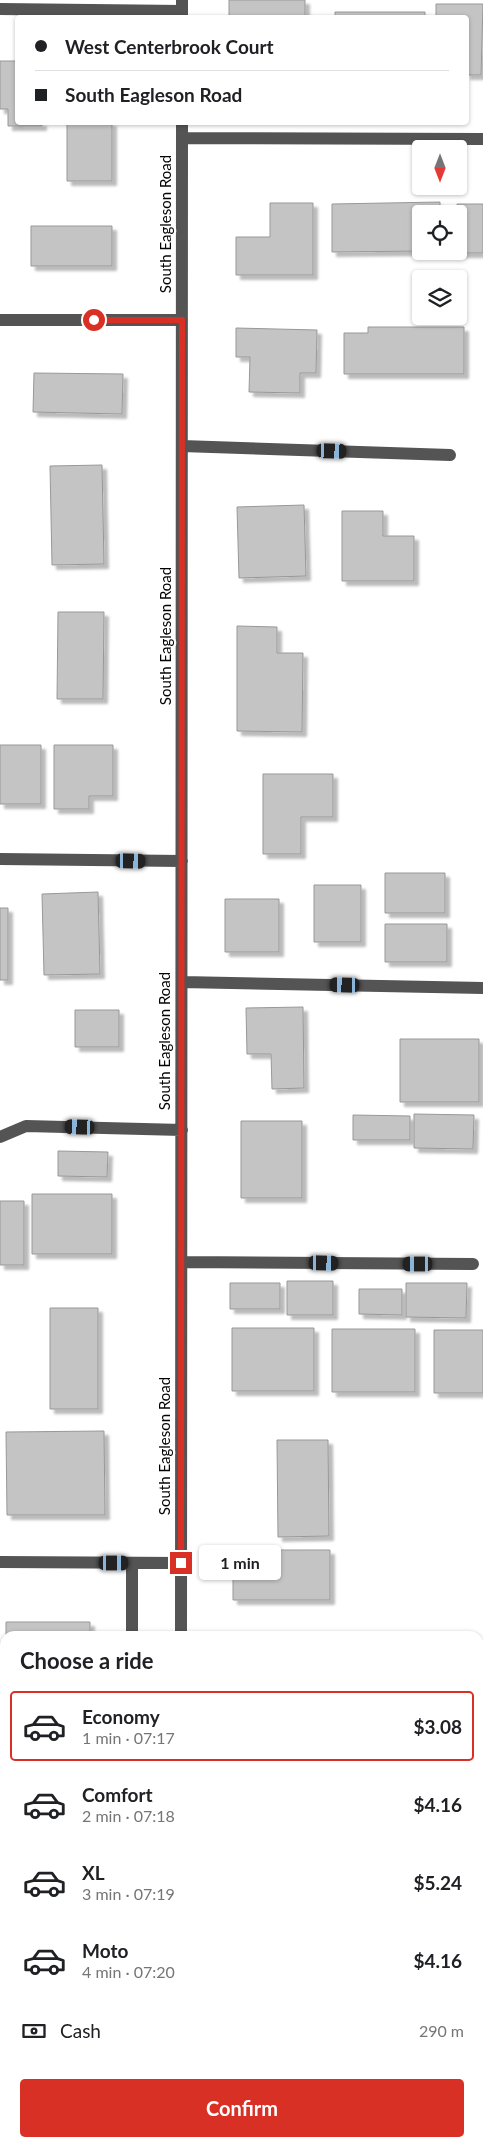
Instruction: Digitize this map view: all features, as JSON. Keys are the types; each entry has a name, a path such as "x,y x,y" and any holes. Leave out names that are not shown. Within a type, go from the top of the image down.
{"street":[{"path":"0,9 182,10"},
{"name":"South Eagleson Road","path":"181,1631 182,125"},
{"path":"182,138 483,139"},
{"path":"0,320 182,320"},
{"path":"182,446 450,455"},
{"path":"0,859 182,862"},
{"path":"182,982 483,988"},
{"path":"0,1136 26,1126 182,1130"},
{"path":"182,1262 473,1264"},
{"path":"0,1562 181,1563"},
{"path":"132,1563 132,1631"}],"building":[{"path":"229,0 305,0 305,15 229,15"},
{"path":"436,4 483,4 481,75 469,75 469,15 436,15"},
{"path":"335,12 425,12 425,15 335,15"},
{"path":"0,61 15,61 15,125 42,126 8,126 8,109 0,109"},
{"path":"67,125 112,125 112,181 67,181"},
{"path":"440,202 440,205 412,205 412,251 332,252 332,204"},
{"path":"270,203 313,203 313,275 236,275 236,237 270,237"},
{"path":"483,204 483,253 467,253 467,205 457,205"},
{"path":"31,226 112,226 112,266 31,266"},
{"path":"368,327 464,327 464,374 344,374 344,333 368,333"},
{"path":"236,328 317,330 316,373 300,373 300,393 249,392 250,357 236,357"},
{"path":"34,373 123,374 122,414 33,412"},
{"path":"102,465 104,564 52,565 50,466"},
{"path":"304,505 306,576 239,578 237,507"},
{"path":"342,511 383,511 383,536 414,536 414,581 342,581"},
{"path":"58,612 104,612 103,699 57,699"},
{"path":"237,626 277,627 277,653 303,653 302,732 237,731"},
{"path":"0,745 41,745 41,804 0,804"},
{"path":"54,745 113,745 113,796 89,796 89,809 54,809"},
{"path":"263,774 333,774 333,817 301,817 301,854 263,854"},
{"path":"385,873 445,873 445,913 385,913"},
{"path":"314,885 361,885 361,942 314,942"},
{"path":"98,892 100,974 44,975 42,894"},
{"path":"225,899 279,899 279,952 225,952"},
{"path":"0,908 8,908 8,980 0,980"},
{"path":"385,924 447,924 447,962 385,962"},
{"path":"303,1007 304,1088 272,1089 271,1054 247,1054 246,1008"},
{"path":"75,1010 119,1010 119,1047 75,1047"},
{"path":"400,1039 479,1039 479,1102 400,1102"},
{"path":"414,1114 474,1115 473,1149 414,1148"},
{"path":"353,1115 410,1116 410,1140 353,1140"},
{"path":"241,1121 302,1121 302,1198 241,1198"},
{"path":"58,1151 108,1152 107,1177 58,1176"},
{"path":"32,1194 112,1194 112,1254 32,1254"},
{"path":"0,1201 24,1201 24,1265 0,1265"},
{"path":"287,1281 333,1281 333,1315 287,1315"},
{"path":"230,1283 280,1283 280,1309 230,1309"},
{"path":"406,1283 467,1283 466,1318 406,1317"},
{"path":"359,1289 402,1289 402,1315 359,1314"},
{"path":"50,1308 98,1308 98,1409 50,1409"},
{"path":"232,1328 314,1328 314,1391 232,1391"},
{"path":"332,1329 415,1329 415,1392 332,1392"},
{"path":"434,1330 483,1330 483,1393 434,1393"},
{"path":"104,1431 105,1515 7,1515 6,1432"},
{"path":"277,1440 328,1440 329,1536 278,1537"},
{"path":"233,1550 330,1550 330,1600 233,1600"},
{"path":"6,1622 90,1622 90,1631 6,1631"}],"route":[{"path":"94,320 182,320 181,1563"}]}
